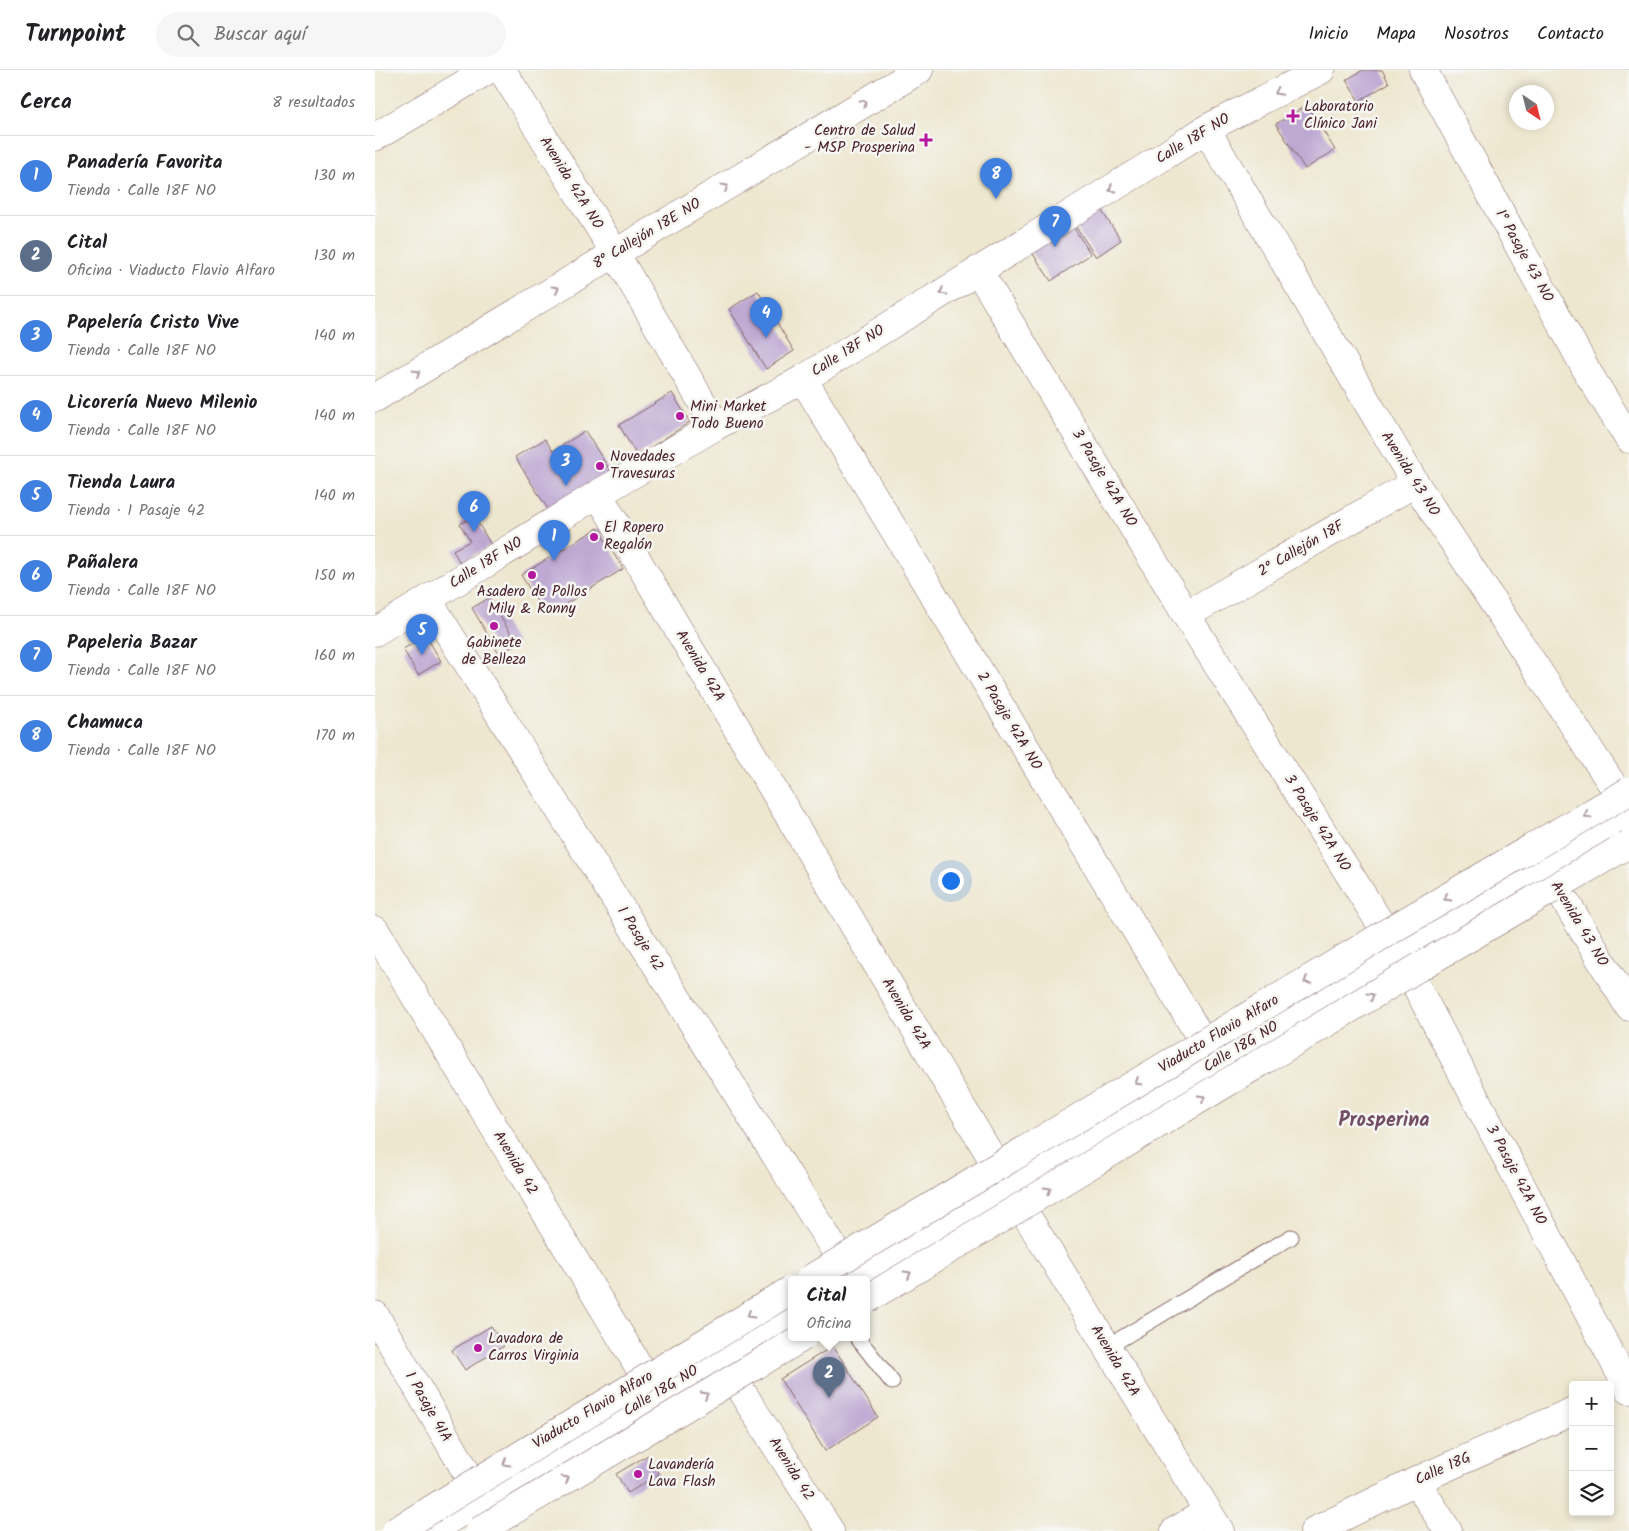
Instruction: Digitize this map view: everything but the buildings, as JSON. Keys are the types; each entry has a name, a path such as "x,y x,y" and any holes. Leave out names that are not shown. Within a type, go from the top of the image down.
{"street":[{"path":"375,137 488,70"},
{"name":"Avenida 42A NO","path":"502,70 615,253 715,426"},
{"name":"8° Callejón 18E NO","path":"375,398 919,70"},
{"name":"Calle 18F NO","path":"375,632 598,494 715,426 803,379 1205,129 1321,70"},
{"name":"1° Pasaje 43 NO","path":"1423,70 1589,373 1629,439"},
{"name":"Avenida 43 NO","path":"1205,129 1415,483 1629,810"},
{"name":"3 Pasaje 42A NO","path":"978,270 1186,615 1399,953 1624,1389"},
{"name":"2 Pasaje 42A NO","path":"803,379 1216,1062"},
{"name":"2° Callejón 18F","path":"1186,615 1415,483"},
{"name":"Avenida 42A","path":"598,494 1009,1187 1213,1521"},
{"name":"1 Pasaje 42","path":"427,600 851,1276"},
{"name":"Viaducto Flavio Alfaro","path":"814,1276 1395,928 1629,791"},
{"name":"Calle 18G NO","path":"858,1276 1629,817"},
{"path":"870,1297 1426,963 1629,844"},
{"name":"Avenida 43 NO","path":"1545,866 1629,1007"},
{"name":"Avenida 42","path":"375,930 656,1395"},
{"name":"Viaducto Flavio Alfaro","path":"395,1531 788,1292"},
{"name":"1 Pasaje 41A","path":"375,1315 501,1531"},
{"name":"Calle 18G NO","path":"430,1531 719,1356 788,1317"},
{"path":"479,1531 796,1341"},
{"name":"Avenida 42","path":"719,1356 830,1531"},
{"name":"Calle 18G","path":"1314,1531 1416,1481 1569,1413"},
{"path":"1416,1481 1448,1531"},
{"path":"1175,1531 1213,1521"}],"lane":[{"path":"1107,1347 1291,1237"},
{"path":"860,1341 892,1382"}],"place":[{"name":"Laboratorio Clínico Jani","path":"1293,116"},
{"name":"Centro de Salud - MSP Prosperina","path":"926,140"},
{"name":"Chamuca","path":"996,199"},
{"name":"Papeleria Bazar","path":"1055,247"},
{"name":"Licorería Nuevo Milenio","path":"766,338"},
{"name":"Mini Market Todo Bueno","path":"680,416"},
{"name":"Novedades Travesuras","path":"600,466"},
{"name":"Papelería Cristo Vive","path":"566,486"},
{"name":"Pañalera","path":"474,532"},
{"name":"El Ropero Regalón","path":"594,537"},
{"name":"Panadería Favorita","path":"554,561"},
{"name":"Asadero de Pollos Mily & Ronny","path":"532,575"},
{"name":"Gabinete de Belleza","path":"494,626"},
{"name":"Tienda Laura","path":"422,655"},
{"name":"Lavadora de Carros Virginia","path":"478,1348"},
{"name":"Cital","path":"829,1398"},
{"name":"Lavandería Lava Flash","path":"638,1474"}],"district":[{"name":"Prosperina","path":"1384,1121"}]}
